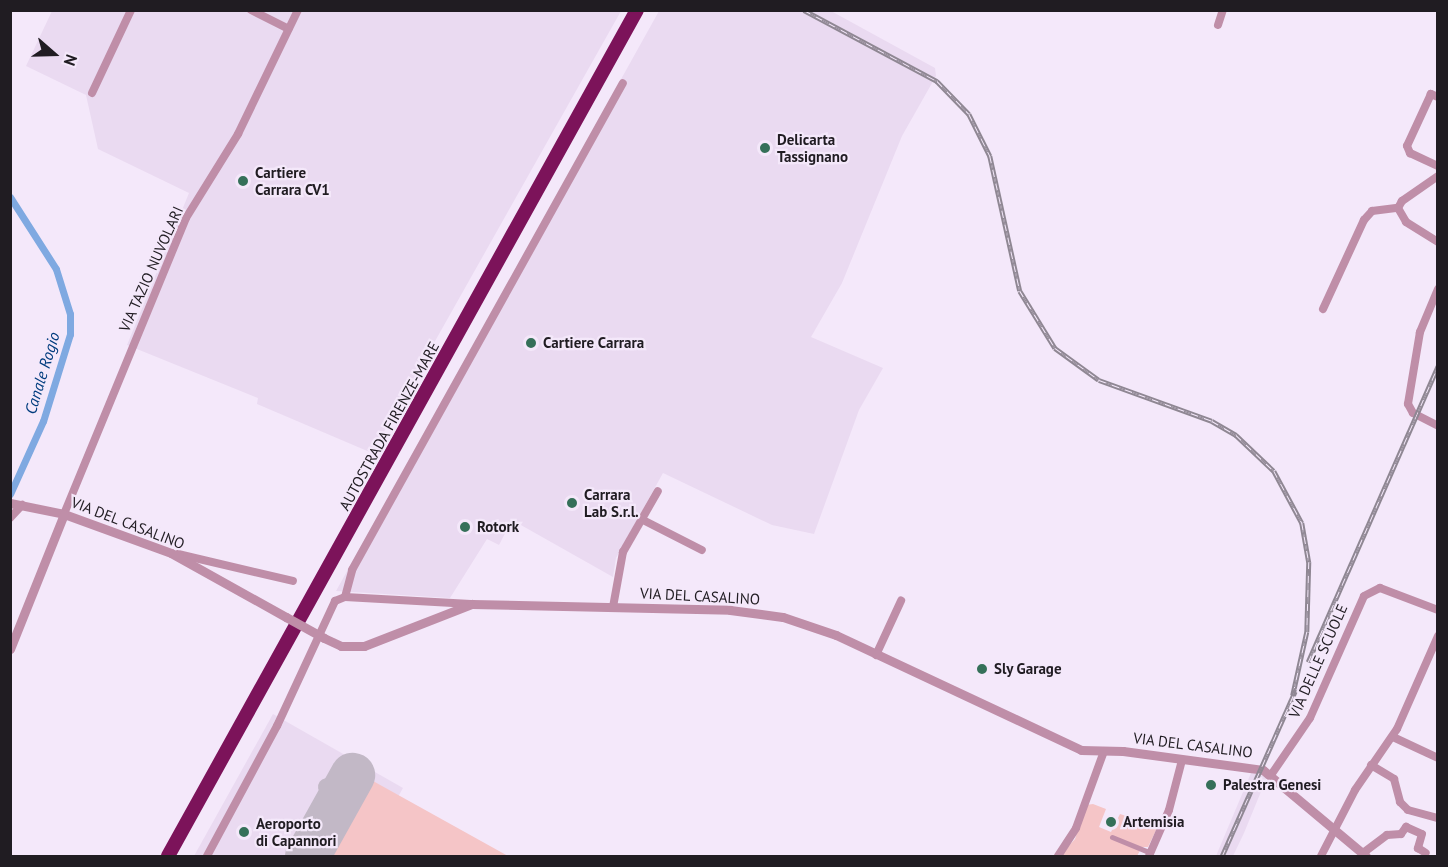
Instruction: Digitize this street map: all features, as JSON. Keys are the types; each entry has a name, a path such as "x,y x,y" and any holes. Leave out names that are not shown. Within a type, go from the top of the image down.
{"highway":[{"name":"AUTOSTRADA FIRENZE-MARE","path":"168,856 637,10"},
{"name":"AUTOSTRADA FIRENZE-MARE","path":"179,856 647,10"}],"street":[{"path":"92,93 131,10"},
{"path":"250,10 289,29"},
{"name":"VIA TAZIO NUVOLARI","path":"64,514 186,218 238,134 298,10"},
{"path":"1218,25 1223,10"},
{"path":"345,597 352,570 623,83"},
{"path":"1437,97 1431,94 1407,146 1410,153 1437,166"},
{"path":"1398,208 1402,201 1437,176"},
{"path":"1398,208 1406,222 1437,242"},
{"path":"1323,309 1364,220 1372,211 1398,208"},
{"path":"1437,290 1420,332 1408,404 1417,415 1437,426"},
{"path":"613,607 621,556 658,491"},
{"path":"10,518 15,504"},
{"name":"VIA DEL CASALINO","path":"15,504 64,514 171,553 341,646 364,646 472,604 762,613 809,625 1050,738 1103,754 1123,751 1182,760 1251,766 1271,775 1334,826 1364,855"},
{"path":"10,649 64,514"},
{"path":"643,520 702,550"},
{"path":"171,553 293,582"},
{"name":"VIA DELLE SCUOLE","path":"1271,775 1310,718 1364,596 1380,588 1437,610"},
{"path":"207,856 277,726 324,620 335,601 345,597 472,604"},
{"path":"876,655 901,601"},
{"path":"1321,856 1334,826 1371,765 1393,737 1437,636"},
{"path":"1393,737 1437,758"},
{"path":"1058,856 1076,828 1103,754"},
{"path":"1112,837 1150,855 1169,810 1182,760"},
{"path":"1371,765 1394,779 1400,802 1408,810 1437,818"},
{"path":"1364,855 1387,834 1401,834 1406,827 1422,834 1418,848 1426,853"}],"shaded area":[{"path":"52,11 621,11 372,453 257,404 258,398 127,345 189,193 98,149 86,95 26,66"},
{"path":"659,11 831,11 935,68 936,76 902,136 842,283 811,337 883,368 859,410 814,534 772,525 663,473 616,558 613,577 512,520 499,545 487,539 450,598 336,591"},
{"path":"273,714 403,788 365,856 194,856"},
{"path":"1251,773 1267,777 1244,833 1233,856 1216,856"},
{"path":"364,776 508,856 320,856"},
{"path":"1093,804 1106,809 1099,827 1111,832 1120,814 1158,826 1148,847 1142,847 1137,856 1060,856 1075,839 1086,805"}],"waterway":[{"name":"Canale Rogio","path":"10,197 56,269 70,314 70,334 43,421 10,494"}],"taxiway":[{"path":"327,787 340,796"}],"runway":[{"path":"307,856 352,775"}],"railway":[{"path":"804,10 937,81 969,114 990,156 1020,291 1055,348 1099,380 1212,421 1236,435 1274,471 1302,523 1309,562 1307,632 1293,695"},
{"path":"1308,662 1438,366"},
{"path":"1222,856 1296,689"}],"place":[{"name":"Delicarta Tassignano","path":"765,148"},
{"name":"Cartiere Carrara CV1","path":"243,181"},
{"name":"Cartiere Carrara","path":"531,343"},
{"name":"Carrara Lab S.r.l.","path":"572,503"},
{"name":"Rotork","path":"465,527"},
{"name":"Sly Garage","path":"982,669"},
{"name":"Palestra Genesi","path":"1211,785"},
{"name":"Artemisia","path":"1111,822"},
{"name":"Aeroporto di Capannori","path":"244,832"}]}
